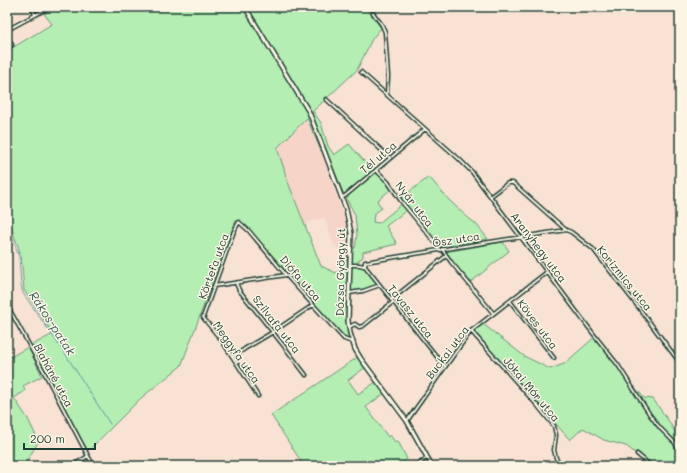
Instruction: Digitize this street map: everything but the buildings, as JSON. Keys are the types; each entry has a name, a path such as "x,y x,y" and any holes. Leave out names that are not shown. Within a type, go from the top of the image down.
{"main road":[{"name":"Dózsa György út","path":"245,7 309,112 342,197 351,233 349,326 352,342 361,359 407,421 432,466"}],"street":[{"path":"32,7 35,15"},
{"path":"7,30 50,7"},
{"path":"373,13 382,25 385,32 388,76 387,94"},
{"path":"7,36 12,45"},
{"name":"Aranyhegy utca","path":"361,72 472,172 618,364 650,414 660,428 675,443 680,453"},
{"path":"326,99 390,158"},
{"name":"Tél utca","path":"342,197 425,129"},
{"name":"Nyár utca","path":"376,170 388,182 401,201 493,313"},
{"name":"Korizmics utca","path":"490,196 508,182 513,183 566,230 571,232 593,249 640,308 680,364"},
{"name":"Diófa utca","path":"239,222 249,231 286,275 344,339 352,342"},
{"name":"Körtefa utca","path":"204,317 234,231 239,222"},
{"name":"Ősz utca","path":"350,265 364,265 365,262 440,249 566,230"},
{"path":"349,326 355,324 359,327 363,326 446,256"},
{"name":"Tavasz utca","path":"364,265 445,367"},
{"name":"Buckai utca","path":"407,421 471,331 547,272"},
{"path":"214,286 286,275"},
{"name":"Szilvafa utca","path":"236,283 239,290 306,375"},
{"path":"349,293 363,291 380,285"},
{"name":"Köves utca","path":"510,301 554,358"},
{"name":"Blaháné utca","path":"7,305 94,466"},
{"path":"233,357 313,305"},
{"name":"Meggyfa utca","path":"204,317 233,357 258,396"},
{"name":"Jókai Mór utca","path":"471,331 537,404 554,426 556,435 554,450 560,466"},
{"path":"637,454 651,466"},
{"path":"72,466 87,455"},
{"path":"416,466 427,458"}],"shaded area":[{"path":"307,118 321,151 347,225 346,242 338,249 336,245 334,246 324,217 305,224 286,177 277,148"}],"green space":[{"path":"58,7 365,7 381,28 372,39 357,70 313,111 321,123 328,146 334,155 349,144 372,170 378,172 391,189 377,201 382,208 374,214 373,222 379,223 402,204 407,210 386,226 397,244 363,252 363,257 358,263 353,264 352,248 355,248 357,235 355,215 342,190 330,159 325,150 321,151 307,118 277,148 286,177 321,266 336,273 348,258 346,309 349,339 344,337 314,304 313,299 249,231 236,220 181,366 141,398 88,451 30,346 53,334 24,290 21,255 7,215 7,51 52,24 44,14"},
{"path":"429,177 449,200 476,224 488,239 441,247 401,198"},
{"path":"503,242 509,251 471,282 445,252"},
{"path":"354,266 365,268 377,283 376,287 351,292 351,269"},
{"path":"483,324 524,356 550,369 564,364 597,335 618,367 644,398 653,399 670,423 680,442 680,466 653,466 626,446 604,440 583,428 570,440 474,331"},
{"path":"28,347 42,376 23,386 25,391 14,398 28,419 37,438 37,444 28,459 27,466 7,466 7,359"},
{"path":"358,357 366,367 348,380 358,394 376,382 385,393 366,407 388,437 390,435 395,442 398,441 407,459 398,466 304,466 271,415"}],"waterway":[{"name":"Rákos-patak","path":"7,221 19,257 23,293 66,355 110,424"}]}
